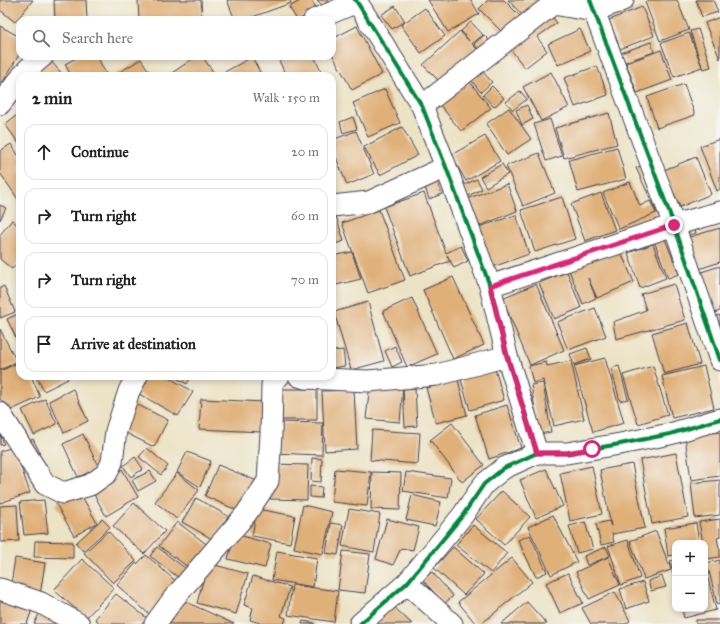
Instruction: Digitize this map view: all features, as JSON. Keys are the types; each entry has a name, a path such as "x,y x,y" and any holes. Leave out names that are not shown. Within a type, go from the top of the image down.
{"street":[{"path":"422,106 553,4 592,5 623,0"},
{"path":"323,16 356,1 422,106 490,286 507,356 537,453"},
{"path":"592,5 674,225 720,360"},
{"path":"25,72 38,60"},
{"path":"0,104 16,84"},
{"path":"336,206 369,202 446,167"},
{"path":"490,286 674,225 720,212"},
{"path":"336,379 368,381 430,375 507,356"},
{"path":"0,413 45,484 63,493 90,485 107,474 112,462 116,430 129,391 135,380"},
{"path":"155,624 174,598 246,514 268,481 272,385 274,380"},
{"path":"360,624 407,583 463,515 484,484 504,468 537,453 567,453 620,444 670,434 720,419"},
{"path":"407,583 452,624"},
{"path":"0,589 41,604 79,624"}],"building":[{"path":"0,0 33,0 20,16 16,16 15,22 0,10"},
{"path":"54,0 86,0 87,16 55,16"},
{"path":"201,0 202,16 139,16 138,1"},
{"path":"227,0 290,0 291,3 255,16 233,16"},
{"path":"302,0 311,0 317,9 305,16 295,16 289,7"},
{"path":"317,0 328,0 323,6"},
{"path":"428,0 471,0 479,14 448,32"},
{"path":"488,0 504,0 525,21 508,38 479,9"},
{"path":"508,0 540,0 523,16"},
{"path":"651,0 677,0 689,30 660,41 645,2"},
{"path":"696,0 713,0 718,12 702,17"},
{"path":"395,6 405,21 392,29 381,15"},
{"path":"642,7 654,36 620,49 609,20"},
{"path":"425,8 445,36 421,53 401,25"},
{"path":"548,11 557,23 537,37 547,51 525,68 505,42"},
{"path":"720,17 720,59 705,23"},
{"path":"471,22 483,35 472,44 481,53 445,87 423,65 460,31 469,41 461,31"},
{"path":"0,26 16,35 16,60 0,87"},
{"path":"357,26 382,74 352,90 335,60 336,37"},
{"path":"580,29 590,51 558,65 548,44"},
{"path":"698,29 711,67 703,69 690,31"},
{"path":"689,33 702,67 674,77 661,43"},
{"path":"484,35 492,43 481,52 474,44"},
{"path":"651,42 654,52 625,62 621,53"},
{"path":"661,50 672,80 637,93 626,63"},
{"path":"48,60 50,60 60,72 34,72"},
{"path":"72,60 99,60 105,72 69,72 65,64"},
{"path":"142,60 149,72 120,72"},
{"path":"191,60 205,60 213,72 173,72"},
{"path":"247,60 254,60 260,72 225,72"},
{"path":"279,60 316,60 321,72 284,72"},
{"path":"597,66 608,95 575,107 564,78"},
{"path":"482,71 492,82 481,92 471,80"},
{"path":"551,72 569,107 541,121 523,87"},
{"path":"469,81 491,108 461,131 440,105"},
{"path":"684,84 695,115 657,128 647,97"},
{"path":"492,86 504,98 494,107 483,95"},
{"path":"385,89 400,123 368,137 353,103"},
{"path":"520,91 527,99 513,110 506,102"},
{"path":"527,105 533,119 522,125 516,110"},
{"path":"509,108 531,139 507,155 486,124"},
{"path":"609,113 617,144 564,158 555,128"},
{"path":"16,116 16,139 5,124"},
{"path":"353,117 357,129 343,133 340,122"},
{"path":"550,119 562,156 546,161 534,124"},
{"path":"402,127 418,155 380,175 364,147"},
{"path":"356,131 374,174 347,185 336,157 336,138"},
{"path":"485,136 500,161 466,181 451,155"},
{"path":"720,139 720,189 717,191 700,146"},
{"path":"11,144 16,152 16,196 0,173 0,151"},
{"path":"617,147 626,179 578,192 569,160"},
{"path":"539,153 555,193 523,206 506,166"},
{"path":"696,157 711,194 680,207 664,170"},
{"path":"502,164 508,174 486,187 480,177"},
{"path":"646,164 666,208 657,213 636,168"},
{"path":"434,174 442,194 429,199 422,179"},
{"path":"477,179 482,189 468,196 464,185"},
{"path":"630,182 640,206 650,201 656,213 619,229 603,193"},
{"path":"507,184 517,211 479,226 469,198"},
{"path":"424,193 446,253 461,246 468,261 454,268 447,255 450,261 410,276 384,207"},
{"path":"601,193 615,230 585,241 571,204"},
{"path":"562,197 575,239 535,252 521,210"},
{"path":"0,205 6,208 0,220"},
{"path":"379,210 405,280 368,293 342,223"},
{"path":"516,215 529,254 490,268 476,228"},
{"path":"336,216 344,241 336,244"},
{"path":"12,220 16,224 16,264 12,269 0,259 0,235"},
{"path":"693,222 696,233 685,236"},
{"path":"720,228 720,262 696,270 686,238"},
{"path":"663,234 679,274 668,278 653,238"},
{"path":"653,244 666,278 640,288 628,253"},
{"path":"618,246 634,282 597,298 588,278 596,298 583,304 568,268"},
{"path":"352,252 361,279 336,285 336,255"},
{"path":"720,266 720,311 712,314 698,273"},
{"path":"567,272 581,308 554,319 539,283"},
{"path":"453,277 484,345 453,359 423,290"},
{"path":"536,284 564,350 530,365 502,298"},
{"path":"674,284 685,320 616,339 613,322 646,310 641,294"},
{"path":"4,286 15,312 0,318 0,288"},
{"path":"412,298 437,354 407,367 383,311"},
{"path":"368,302 384,361 351,370 336,319 336,311"},
{"path":"595,308 606,336 568,350 557,322"},
{"path":"16,315 16,338 7,319"},
{"path":"720,315 720,326 716,316"},
{"path":"688,323 700,364 664,374 652,333"},
{"path":"0,329 16,362 0,370"},
{"path":"395,346 402,362 392,367 385,351"},
{"path":"587,348 591,359 574,365 570,354"},
{"path":"343,350 345,366 336,367 336,351"},
{"path":"605,358 624,423 593,432 574,366"},
{"path":"571,361 584,419 554,426 543,380 533,383 529,366 546,362 547,366"},
{"path":"493,362 504,400 470,410 459,373"},
{"path":"16,364 16,380 33,380 40,397 7,412 0,398 0,371"},
{"path":"619,366 628,399 620,401 611,368"},
{"path":"653,366 668,415 638,424 623,375"},
{"path":"704,366 714,408 672,418 662,376"},
{"path":"38,380 66,380 44,391"},
{"path":"141,380 174,380 193,392 178,416 134,391"},
{"path":"180,380 189,380 187,384"},
{"path":"458,380 467,415 436,423 426,388"},
{"path":"543,383 551,432 539,434 531,385"},
{"path":"370,384 403,386 400,422 366,419"},
{"path":"415,388 417,426 405,427 403,389"},
{"path":"73,389 88,421 64,433 49,401"},
{"path":"275,389 317,389 317,420 275,420"},
{"path":"354,390 357,449 325,451 322,391"},
{"path":"45,399 57,424 34,435 22,410"},
{"path":"201,399 264,402 262,432 199,429"},
{"path":"134,403 168,420 154,447 120,430"},
{"path":"507,405 521,448 489,459 475,415"},
{"path":"273,422 323,423 322,455 272,453"},
{"path":"452,423 484,465 462,482 430,440"},
{"path":"372,430 420,433 418,464 370,460"},
{"path":"720,432 720,476 691,480 685,437"},
{"path":"0,434 4,444 0,445"},
{"path":"83,434 99,468 78,477 63,444"},
{"path":"33,439 40,453 30,458 23,445"},
{"path":"14,447 30,493 0,503 0,451"},
{"path":"147,448 168,466 161,475 139,457"},
{"path":"187,452 211,461 200,487 177,472"},
{"path":"676,453 688,517 652,524 640,460"},
{"path":"135,457 143,469 131,477 123,466"},
{"path":"312,458 322,459 321,482 311,481"},
{"path":"271,464 308,465 307,500 270,499"},
{"path":"632,464 645,528 612,534 614,542 601,545 596,524 609,521 611,526 600,470"},
{"path":"218,465 257,481 243,513 205,496"},
{"path":"592,466 602,514 570,521 560,473"},
{"path":"122,469 138,497 106,516 90,487"},
{"path":"335,469 371,472 367,506 332,502"},
{"path":"546,469 563,506 536,518 520,480"},
{"path":"150,471 156,481 138,491 132,480"},
{"path":"372,472 401,473 400,510 371,509"},
{"path":"406,472 451,478 448,498 403,491"},
{"path":"177,473 199,490 177,519 155,502"},
{"path":"720,480 720,515 695,518 691,483"},
{"path":"310,486 322,487 321,498 310,497"},
{"path":"79,491 97,523 74,536 56,504"},
{"path":"502,491 530,517 504,545 476,519"},
{"path":"412,495 441,502 435,526 406,520"},
{"path":"196,498 228,516 214,540 182,522"},
{"path":"44,500 48,533 24,535 20,502"},
{"path":"134,503 165,531 144,554 113,526"},
{"path":"17,505 19,541 0,542 0,506"},
{"path":"303,505 332,512 323,554 294,548"},
{"path":"257,509 295,516 290,543 252,536"},
{"path":"349,509 380,514 374,552 342,546"},
{"path":"553,515 577,562 551,575 528,527"},
{"path":"102,519 110,527 83,551 76,543"},
{"path":"387,519 419,527 413,550 401,548 393,565 376,559"},
{"path":"720,519 720,537 717,538 720,548 720,557 708,559 708,540 702,540 699,522"},
{"path":"177,522 209,546 192,570 159,546"},
{"path":"585,522 593,549 577,553 569,526"},
{"path":"331,523 343,525 338,555 326,553"},
{"path":"696,523 699,540 672,540 672,555 668,556 664,528"},
{"path":"473,525 507,553 491,573 456,545"},
{"path":"108,531 136,561 113,583 84,553"},
{"path":"656,531 671,570 644,579 630,541"},
{"path":"235,534 271,544 265,568 228,559"},
{"path":"530,535 547,572 536,577 518,540"},
{"path":"628,540 640,578 621,585 608,546"},
{"path":"35,541 73,542 73,558 34,557"},
{"path":"157,547 190,572 183,581 150,556"},
{"path":"453,547 484,574 464,595 434,568"},
{"path":"606,547 610,556 587,565 584,556"},
{"path":"277,551 317,558 313,587 272,580"},
{"path":"343,551 370,554 365,593 338,590"},
{"path":"146,555 180,585 151,616 117,585 136,563 137,564"},
{"path":"608,557 620,585 589,599 576,572"},
{"path":"15,558 45,563 40,595 10,591"},
{"path":"512,558 532,582 481,624 476,624 458,602"},
{"path":"82,559 114,588 86,618 54,590"},
{"path":"720,560 720,603 717,604 708,567 708,563"},
{"path":"208,563 248,574 236,614 197,603"},
{"path":"432,572 453,596 444,604 423,580"},
{"path":"568,573 583,603 560,613 546,583"},
{"path":"253,576 290,587 281,616 286,618 284,624 263,624 250,620 253,608 244,605"},
{"path":"662,576 666,587 651,591 648,581"},
{"path":"708,579 716,610 708,612"},
{"path":"643,582 649,601 626,609 620,589"},
{"path":"292,585 338,591 334,622 288,615"},
{"path":"615,592 630,621 625,624 591,624 582,608"},
{"path":"116,594 147,618 142,624 101,624 95,619"},
{"path":"0,599 32,609 27,624 0,624"},
{"path":"182,600 234,624 170,624"},
{"path":"527,602 547,624 501,624"},
{"path":"393,606 412,624 375,624"},
{"path":"41,610 71,624 34,624"},
{"path":"683,612 708,612 684,618"},
{"path":"696,620 720,620 720,624 696,624"},
{"path":"303,621 315,623 315,624 302,624"}],"cycle path":[{"path":"355,0 422,106 490,286 507,356 537,453"},
{"path":"590,0 674,225 720,360"},
{"path":"360,624 407,583 463,515 484,484 504,468 537,453 567,453 620,444 670,434 720,419"}],"route":[{"path":"592,449 567,453 537,453 507,356 490,286 674,225"}]}
